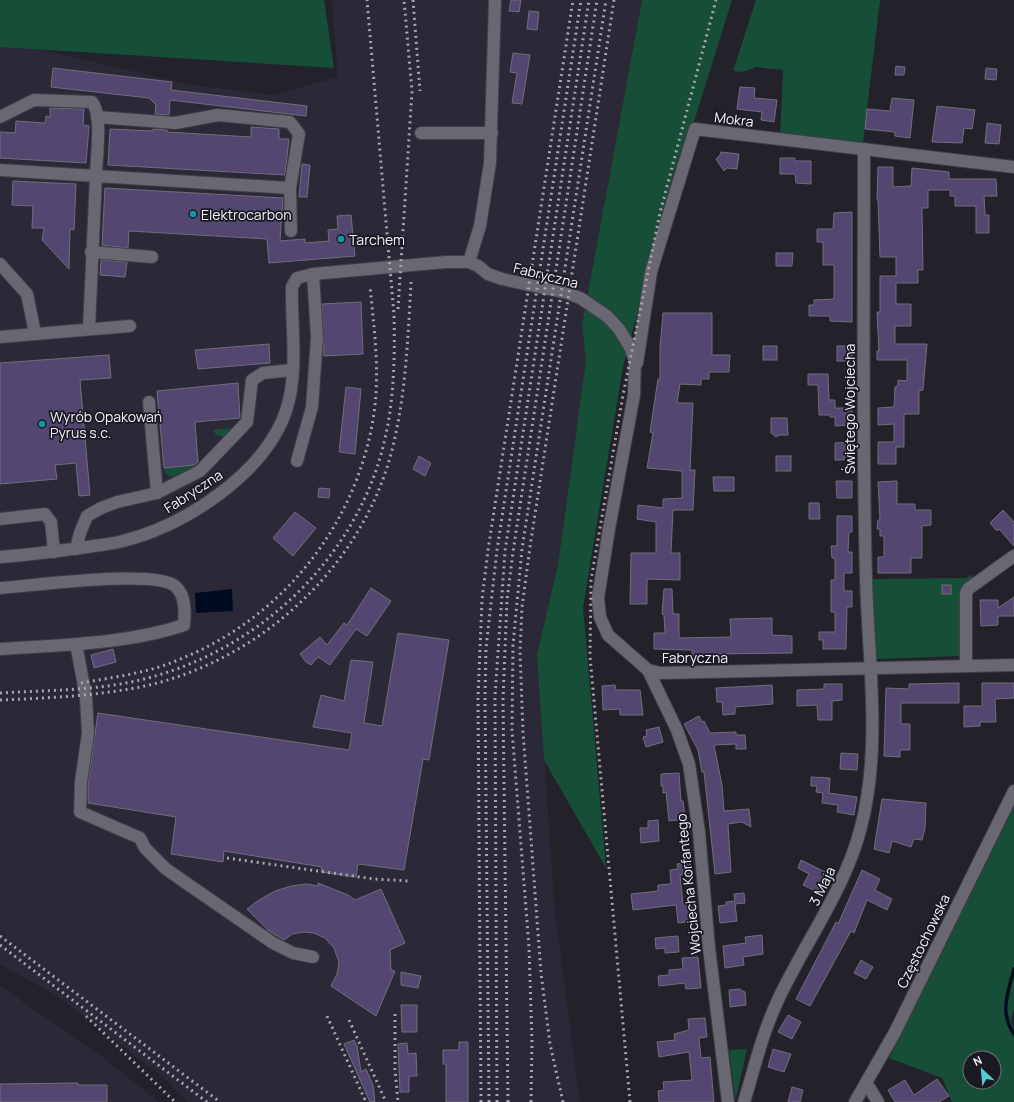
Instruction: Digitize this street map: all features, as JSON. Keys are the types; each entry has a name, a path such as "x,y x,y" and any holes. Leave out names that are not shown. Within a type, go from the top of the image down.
{"street":[{"path":"469,262 481,218 490,163 495,0"},
{"path":"0,117 34,100 92,102 96,107 96,176 89,328"},
{"path":"97,117 175,123 218,115 290,122 299,134 290,188 291,231"},
{"name":"Mokra","path":"636,368 651,272 695,129 1014,167"},
{"path":"421,133 492,133"},
{"name":"Świętego Wojciecha","path":"864,149 864,509 870,669"},
{"path":"0,170 290,188"},
{"path":"92,252 152,257"},
{"name":"Fabryczna","path":"0,557 54,552 123,542 167,526 222,493 246,471 275,433 286,410 292,387 292,287 297,278 313,274 446,262 469,262 478,266 488,274 568,293 595,307 619,329 630,346 636,368 634,395 610,522 598,598 600,617 608,635 648,670 660,673 1014,665"},
{"path":"0,264 27,294 35,333"},
{"path":"297,461 312,407 317,337 313,274"},
{"path":"0,336 130,326"},
{"path":"76,548 87,516 101,508 117,502 157,493 200,471 247,422 252,380 263,373 292,370"},
{"path":"149,402 157,493"},
{"path":"0,520 45,514 51,522 54,552"},
{"path":"966,666 966,593 968,589 1014,556"},
{"path":"0,588 136,577 168,581 176,586 182,597 186,611 184,626 161,633 76,644 0,649"},
{"path":"76,644 86,697 88,733 81,782 80,812 140,838 145,848 166,869 273,943 293,953 313,957"},
{"name":"3 Maja","path":"744,1102 763,1034 779,997 840,885 858,840 868,792 871,759 870,669"},
{"name":"Wojciecha Korfantego","path":"648,670 677,730 689,764 699,832 709,948 728,1102"},
{"name":"Częstochowska","path":"855,1102 867,1084 895,1032 1014,791"},
{"path":"867,1084 878,1102"}],"shaded area":[{"path":"332,0 642,0 582,325 586,360 558,565 537,654 555,913 580,1102 188,1102 168,1081 57,996 0,964 0,40 191,85 272,95 338,77"},
{"path":"0,986 100,1055 159,1102 0,1102"}],"green space":[{"path":"0,0 324,0 334,68 0,47"},
{"path":"642,0 732,0 657,240 623,367 583,607 606,868 544,760 537,654 558,565 586,360 582,325"},
{"path":"756,0 880,0 863,142 780,135 783,70 756,67 743,72 733,71"},
{"path":"233,428 223,437 216,435 213,430"},
{"path":"198,465 198,467 172,477 166,474 164,468"},
{"path":"971,575 972,578 966,583 959,598 961,656 876,659 871,579 967,578"},
{"path":"1014,807 1014,1008 1011,1021 1014,1030 1014,1102 952,1102 942,1078 889,1058"},
{"path":"747,1049 736,1098 735,1098 729,1050"}],"water":[{"path":"232,589 233,611 196,613 195,593"}],"building":[{"path":"511,0 521,0 519,12 509,11"},
{"path":"529,11 539,12 537,30 527,29"},
{"path":"513,53 530,55 522,104 512,103 517,73 510,72"},
{"path":"896,66 905,67 904,75 895,75"},
{"path":"53,68 172,82 171,90 307,106 306,116 170,100 169,115 155,114 156,105 149,98 51,87"},
{"path":"986,68 997,69 996,80 985,79"},
{"path":"740,87 755,88 754,98 777,100 774,122 761,120 762,112 737,109"},
{"path":"892,98 914,100 910,138 895,136 895,132 865,129 867,109 890,111"},
{"path":"937,106 975,110 972,129 964,128 962,143 932,142"},
{"path":"50,108 84,109 83,125 89,126 86,163 0,158 0,132 15,133 16,121 45,123 46,116 50,117"},
{"path":"987,123 1001,125 999,144 985,143"},
{"path":"251,127 279,129 279,139 289,139 285,175 108,165 110,129 153,131 153,129 167,130 167,132 251,137"},
{"path":"721,152 739,154 737,169 727,168 724,171 716,159"},
{"path":"780,158 795,158 795,161 811,161 811,184 796,183 795,174 780,174"},
{"path":"302,164 310,165 307,197 299,197"},
{"path":"878,167 893,167 893,187 911,186 912,168 949,172 949,179 996,179 997,196 984,196 985,215 989,215 989,233 976,233 976,206 955,206 955,196 950,196 950,190 928,190 928,208 922,208 923,270 918,270 918,283 896,283 896,304 911,304 911,326 895,326 895,344 927,344 923,390 919,391 919,414 904,414 904,447 896,447 896,464 878,464 878,442 894,442 894,424 878,425 878,408 894,407 895,387 898,385 898,380 907,381 907,360 877,360 877,351 879,351 877,312 880,312 880,276 896,276 896,257 880,257 877,200"},
{"path":"13,181 76,184 74,230 70,229 69,269 42,240 44,228 32,228 33,206 12,205"},
{"name":"Elektrocarbon","path":"105,188 283,198 280,241 305,239 305,243 329,241 328,230 338,229 337,216 351,215 355,256 269,263 267,239 129,231 128,248 102,245"},
{"path":"852,212 852,322 830,321 830,316 809,316 809,305 814,305 814,300 834,299 834,265 823,265 823,242 817,242 817,229 833,229 834,213"},
{"path":"776,253 793,253 792,266 776,266"},
{"path":"101,260 127,262 125,277 100,275"},
{"path":"361,302 363,354 324,356 322,304"},
{"path":"663,313 712,313 712,355 730,355 729,372 709,372 709,379 701,379 701,385 680,384 677,403 693,403 690,470 695,470 693,510 673,510 671,553 680,553 680,580 647,579 647,604 630,604 631,553 656,553 656,522 637,519 638,505 663,508 663,499 682,498 682,471 647,468 653,433 650,432 658,379 660,379 660,348"},
{"path":"269,344 270,363 198,369 195,350"},
{"path":"763,346 777,346 777,360 763,360"},
{"path":"837,346 852,346 852,361 837,361"},
{"name":"Wyrób Opakowań Pyrus s.c.","path":"109,355 111,378 80,380 90,495 79,496 76,463 55,465 57,479 0,484 0,363"},
{"path":"808,374 828,374 829,400 835,400 835,408 852,408 852,425 835,426 835,417 830,417 830,415 819,415 818,385 808,385"},
{"path":"238,383 240,418 195,422 198,462 194,465 164,468 157,391"},
{"path":"346,387 361,389 355,454 339,452"},
{"path":"771,418 787,418 788,435 779,435 776,437 771,433"},
{"path":"852,442 852,457 844,457 844,460 835,460 835,443"},
{"path":"419,456 431,463 425,476 413,469"},
{"path":"776,456 791,456 791,471 776,471"},
{"path":"713,477 734,477 734,491 714,491"},
{"path":"836,481 852,481 852,498 837,498"},
{"path":"897,481 897,504 915,504 915,510 931,510 931,525 922,526 922,558 911,558 911,573 878,573 878,557 884,557 884,536 880,536 880,529 877,529 878,520 880,520 878,482"},
{"path":"319,488 330,489 329,498 318,497"},
{"path":"809,503 819,503 820,519 809,519"},
{"path":"1003,510 1014,522 1014,546 999,529 997,531 990,523"},
{"path":"295,512 316,528 293,556 273,538"},
{"path":"837,516 852,516 852,532 849,532 848,552 852,552 852,573 844,573 844,591 852,591 852,607 847,607 846,649 823,649 823,640 819,640 819,632 835,632 835,612 831,612 831,580 835,580 835,558 832,558 831,546 837,546"},
{"path":"942,585 951,585 951,594 942,594"},
{"path":"371,588 391,601 367,636 356,629 330,665 318,657 311,665 306,662 300,654 320,637 327,645 344,623 347,625"},
{"path":"664,589 672,589 673,614 679,614 679,638 731,637 730,619 772,618 772,635 792,636 792,653 714,654 699,656 692,655 692,650 654,649 654,633 665,633 664,615 662,614"},
{"path":"1014,597 1014,616 998,616 998,625 981,626 980,600 998,600 998,608"},
{"path":"398,633 449,640 429,760 423,759 404,870 358,864 356,877 321,872 322,867 224,851 223,862 171,854 176,817 88,803 88,783 98,713 349,750 352,733 313,727 321,695 344,701 351,660 373,662 364,723 382,726"},
{"path":"113,649 116,662 94,668 91,655"},
{"path":"959,683 959,703 901,703 901,724 910,724 910,750 900,750 900,757 884,756 886,688 909,689 909,684"},
{"path":"982,683 1014,683 1014,698 995,699 996,722 980,722 980,726 964,727 964,706 982,706"},
{"path":"824,684 842,684 842,700 832,701 832,720 818,720 817,705 797,706 797,690 824,689"},
{"path":"615,685 616,690 640,690 643,715 620,715 620,709 603,710 602,686"},
{"path":"772,685 773,704 735,707 735,714 723,715 722,702 717,702 716,688"},
{"path":"699,716 702,722 704,721 710,733 736,732 736,735 745,735 746,749 736,749 736,744 714,745 722,785 724,811 749,809 751,827 742,822 728,824 731,872 715,874 704,772 702,772 698,750 684,724"},
{"path":"659,727 663,742 646,747 643,737 647,736 646,730"},
{"path":"841,753 858,754 857,770 840,769"},
{"path":"679,773 681,801 683,801 685,819 669,821 666,792 663,793 663,786 661,786 661,774"},
{"path":"811,777 830,778 829,793 857,797 854,815 837,812 838,805 822,803 823,793 816,792 817,786 811,786"},
{"path":"882,799 926,803 925,828 922,840 914,839 911,847 892,841 889,853 874,849"},
{"path":"658,820 659,841 641,843 640,828 648,828 648,821"},
{"path":"801,860 833,876 825,893 818,889 817,892 803,885 809,874 798,868"},
{"path":"690,862 692,873 680,875 683,904 693,903 695,921 678,923 676,905 633,910 631,894 658,891 658,885 671,884 670,870 678,869 677,864"},
{"path":"862,870 880,879 875,890 892,899 887,910 867,900 854,933 851,931 810,1006 796,999 836,922 838,924"},
{"path":"318,883 348,895 355,900 381,889 405,943 390,950 391,970 395,971 376,1016 331,986 337,974 339,962 334,948 325,938 314,933 304,932 292,934 284,940 269,931 247,909 275,891 291,886 307,884 318,886"},
{"path":"744,893 745,903 735,904 737,921 720,923 718,906 726,905 726,902 735,901 734,894"},
{"path":"762,935 763,954 743,957 744,965 725,968 723,946 746,943 745,937"},
{"path":"678,936 679,952 665,953 665,948 656,949 655,938"},
{"path":"698,957 701,988 686,989 685,983 659,986 658,976 669,975 669,970 683,969 682,958"},
{"path":"861,960 873,967 866,979 854,973"},
{"path":"401,972 421,976 418,988 401,985"},
{"path":"739,989 745,992 746,1005 730,1007 729,990"},
{"path":"401,1005 417,1005 417,1032 402,1032"},
{"path":"788,1015 801,1022 792,1039 778,1032"},
{"path":"705,1018 707,1037 699,1038 701,1058 710,1057 714,1102 659,1102 658,1091 664,1090 663,1082 692,1080 689,1052 659,1057 657,1042 675,1040 674,1034 689,1030 688,1019"},
{"path":"354,1040 357,1046 361,1072 366,1069 373,1085 375,1102 370,1102 344,1044"},
{"path":"459,1042 468,1042 468,1102 446,1102 446,1064 443,1064 443,1050 459,1050"},
{"path":"407,1043 408,1054 416,1053 417,1076 409,1076 409,1092 400,1092 398,1044"},
{"path":"773,1049 791,1054 784,1072 768,1067"},
{"path":"937,1079 949,1096 939,1102 895,1102 888,1090 905,1080 914,1095"},
{"path":"78,1083 78,1085 107,1085 107,1102 0,1102 0,1084"},
{"path":"792,1087 803,1090 800,1102 788,1102"}],"waterway":[{"path":"1014,969 1006,1002 1007,1018 1009,1026 1014,1034"}],"railway":[{"path":"0,693 108,686 144,679 186,666 225,647 262,623 295,595 324,563 349,527 369,489 383,447 390,415 394,365 394,315 367,0"},
{"path":"398,309 412,91 404,0"},
{"path":"413,0 420,91"},
{"path":"481,1102 478,698 482,600 488,550 573,0"},
{"path":"489,1102 485,698 486,648 497,550 581,0"},
{"path":"497,1102 495,696 505,551 589,0"},
{"path":"508,1102 503,700 507,600 597,0"},
{"path":"531,1102 532,1042 529,947 512,730 513,645 522,549 606,0"},
{"path":"563,1102 550,1044 541,973 523,732 520,651 522,607 614,0"},
{"path":"630,1102 590,656 591,580 623,395 660,213 716,0"},
{"path":"0,700 109,692 145,686 188,673 229,654 268,630 302,600 333,567 359,530 379,489 393,446 401,405 406,364 411,282"},
{"path":"81,683 155,668 178,660 216,642 250,620 282,593 309,563 332,529 351,493 365,454 376,397 376,350 370,286"},
{"path":"227,858 374,879 409,881"},
{"path":"0,936 220,1102"},
{"path":"0,945 207,1102"},
{"path":"395,1014 395,1069 398,1102"},
{"path":"86,1016 175,1102"},
{"path":"327,1016 366,1102"},
{"path":"349,1020 386,1102"}],"place":[{"name":"Elektrocarbon","path":"193,214"},
{"name":"Tarchem","path":"341,239"},
{"name":"Wyrób Opakowań Pyrus s.c.","path":"42,424"}]}
